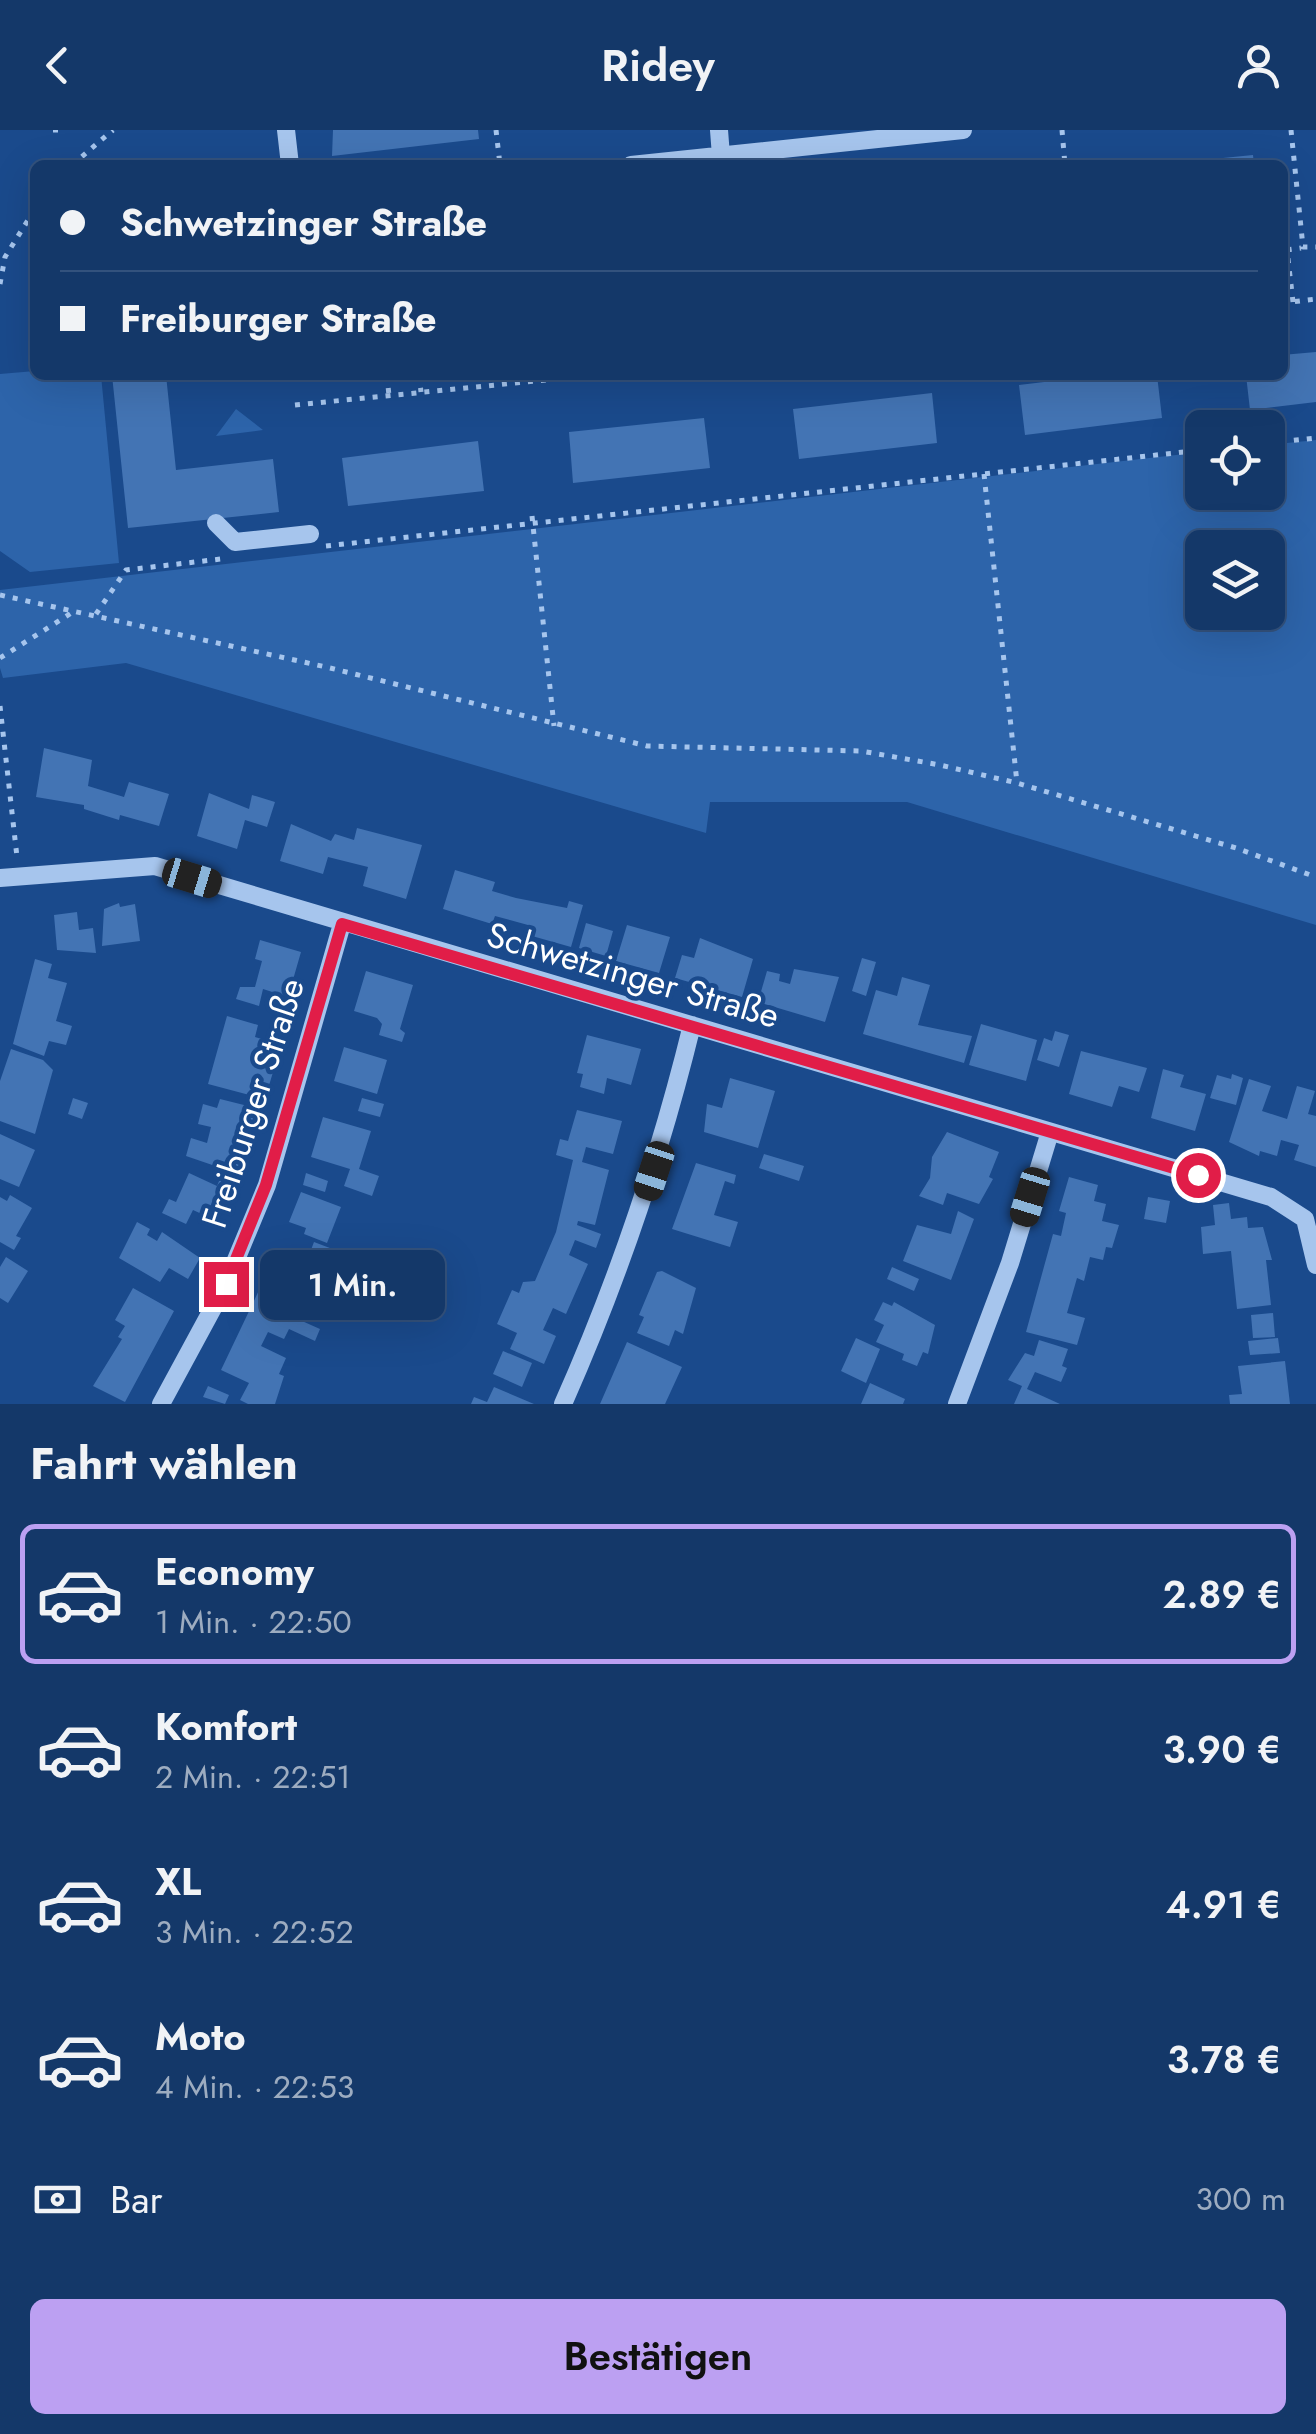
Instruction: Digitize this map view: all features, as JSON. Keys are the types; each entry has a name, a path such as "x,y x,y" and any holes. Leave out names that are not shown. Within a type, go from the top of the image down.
{"street":[{"path":"286,130 289,160"},
{"path":"719,130 720,156"},
{"path":"680,160 963,130"},
{"path":"216,523 236,542 311,540"},
{"name":"Schwetzinger Straße","path":"5,882 155,866 1271,1197 1305,1219 1316,1265"},
{"name":"Freiburger Straße","path":"161,1404 226,1284 266,1185 342,924"},
{"path":"564,1404 625,1259 663,1142 692,1025"},
{"path":"957,1404 1010,1263 1050,1132"}],"path":[{"path":"54,130 65,130"},
{"path":"78,160 113,130"},
{"path":"496,130 499,160"},
{"path":"1062,130 1065,160"},
{"path":"1290,130 1303,248 1316,247"},
{"path":"0,284 5,257 30,217"},
{"path":"0,248 5,257"},
{"path":"1288,250 1301,248"},
{"path":"1288,260 1292,302"},
{"path":"1288,302 1316,299"},
{"path":"386,380 388,396"},
{"path":"420,380 421,392"},
{"path":"295,405 545,380"},
{"path":"1285,441 1316,438"},
{"path":"311,540 533,524 1185,452"},
{"path":"986,472 1017,783"},
{"path":"757,491 758,500"},
{"path":"532,516 554,726"},
{"path":"96,614 126,570 237,556"},
{"path":"0,595 96,614 648,746 861,751 1017,783 1236,848 1316,877"},
{"path":"0,658 75,610"},
{"path":"0,706 5,882"}],"shaded area":[{"path":"30,371 30,380 101,380 119,563 30,572 0,551 0,374"},
{"path":"236,409 263,430 216,436"},
{"path":"1316,440 1316,925 907,802 710,802 706,833 126,663 3,678 0,590 1185,454 1185,510 1285,510 1285,443"}],"building":[{"path":"333,130 478,130 479,139 332,156"},
{"path":"1253,155 1254,160 1203,160"},
{"path":"1316,352 1316,402 1250,410 1247,380 1288,380 1288,354"},
{"path":"113,380 167,380 176,470 273,459 279,512 128,528"},
{"path":"1061,380 1158,380 1162,418 1025,435 1019,385"},
{"path":"932,393 937,443 799,459 793,409"},
{"path":"704,418 710,468 573,483 569,432"},
{"path":"478,441 484,491 348,506 342,458"},
{"path":"44,748 92,760 88,786 124,797 129,782 169,794 159,826 120,815 119,820 84,809 84,805 36,797"},
{"path":"209,793 249,809 252,795 275,802 267,827 245,820 237,849 197,836"},
{"path":"291,824 331,841 335,834 354,840 357,828 422,845 406,899 363,886 368,867 328,857 323,874 280,861"},
{"path":"455,870 495,882 492,891 516,898 567,908 569,901 583,905 571,947 525,934 528,925 495,916 492,924 443,909"},
{"path":"119,903 120,907 135,904 140,941 102,946 104,909"},
{"path":"77,912 79,930 93,928 96,953 57,950 54,915"},
{"path":"586,923 613,931 606,956 579,948"},
{"path":"627,925 670,937 659,973 616,961"},
{"path":"700,938 753,959 742,997 675,978 682,955 694,958"},
{"path":"260,940 301,952 288,997 263,989 259,1006 236,999 240,987 255,987 262,961 255,959"},
{"path":"862,958 876,962 866,996 852,991"},
{"path":"35,959 52,964 48,978 67,983 56,1021 72,1026 66,1045 49,1041 44,1056 13,1044"},
{"path":"794,969 839,977 825,1022 758,1002 767,971 780,974 779,981 790,984"},
{"path":"366,971 413,985 400,1029 405,1033 402,1042 379,1035 382,1024 377,1018 354,1011"},
{"path":"902,977 930,985 918,1025 972,1036 964,1063 863,1034 876,990 897,996"},
{"path":"227,1016 258,1025 255,1037 275,1043 270,1060 276,1062 265,1099 208,1084"},
{"path":"981,1024 1037,1040 1026,1081 969,1065"},
{"path":"1055,1031 1069,1035 1059,1067 1037,1060 1044,1038 1052,1041"},
{"path":"587,1035 641,1049 631,1085 607,1078 604,1094 580,1087 583,1074 577,1073"},
{"path":"344,1047 387,1060 377,1094 334,1081"},
{"path":"11,1049 43,1060 53,1070 35,1134 0,1121 0,1081"},
{"path":"1081,1051 1147,1068 1139,1092 1119,1086 1112,1107 1069,1094"},
{"path":"1163,1069 1184,1075 1180,1087 1206,1094 1195,1131 1151,1118"},
{"path":"1232,1074 1243,1078 1236,1105 1210,1098 1217,1075 1231,1079"},
{"path":"730,1078 775,1091 758,1148 704,1132 707,1104 722,1108"},
{"path":"1249,1079 1271,1086 1262,1111 1287,1119 1297,1086 1315,1091 1308,1114 1316,1116 1316,1167 1294,1160 1299,1145 1281,1140 1277,1156 1260,1151 1259,1156 1229,1142"},
{"path":"73,1098 88,1103 82,1119 68,1114"},
{"path":"362,1098 384,1104 380,1117 358,1111"},
{"path":"220,1099 256,1108 248,1135 254,1137 238,1174 244,1176 237,1195 230,1192 217,1221 193,1210 186,1224 162,1213 169,1199 176,1202 189,1173 217,1186 224,1169 186,1156 191,1138 207,1143 211,1127 198,1124 203,1104 217,1108"},
{"path":"577,1110 622,1121 613,1154 586,1147 582,1162 609,1170 595,1225 578,1221 577,1225 601,1234 596,1248 575,1240 569,1255 588,1264 566,1314 553,1308 543,1330 556,1336 544,1364 510,1349 517,1333 497,1324 512,1290 519,1293 523,1282 535,1281 556,1232 573,1160 556,1155 560,1139 568,1141"},
{"path":"323,1117 371,1131 359,1169 379,1176 372,1196 344,1186 350,1169 311,1157"},
{"path":"947,1132 999,1152 989,1177 993,1179 979,1204 947,1193 943,1205 919,1196 930,1178 932,1157"},
{"path":"0,1134 35,1150 19,1187 0,1179"},
{"path":"764,1154 804,1166 799,1181 759,1168"},
{"path":"696,1163 736,1175 734,1184 725,1181 714,1215 738,1222 730,1247 672,1229"},
{"path":"306,1173 328,1181 325,1192 303,1185"},
{"path":"1069,1177 1098,1185 1094,1201 1106,1204 1102,1221 1119,1225 1112,1248 1106,1247 1103,1260 1090,1257 1084,1281 1077,1278 1067,1313 1085,1318 1077,1345 1026,1332 1053,1234 1061,1236 1066,1213 1059,1211"},
{"path":"301,1192 341,1207 327,1243 304,1234 306,1228 289,1222"},
{"path":"10,1195 32,1208 16,1236 21,1238 14,1250 0,1242 0,1197 7,1201"},
{"path":"1148,1197 1170,1201 1166,1223 1144,1219"},
{"path":"1229,1203 1231,1219 1247,1217 1248,1228 1263,1227 1272,1260 1266,1260 1271,1305 1237,1309 1231,1251 1203,1254 1201,1227 1215,1225 1213,1205"},
{"path":"958,1211 974,1219 951,1280 903,1261 917,1225 951,1234"},
{"path":"137,1222 150,1229 147,1235 157,1241 162,1232 200,1258 188,1279 169,1268 160,1282 119,1258"},
{"path":"314,1242 343,1253 337,1268 309,1255"},
{"path":"6,1257 28,1271 8,1303 0,1298 0,1267"},
{"path":"291,1261 315,1272 309,1285 304,1282 291,1312 276,1305 275,1309 320,1329 315,1341 289,1329 284,1339 268,1332 261,1346 286,1358 279,1374 284,1376 275,1404 248,1404 240,1400 249,1383 221,1370 270,1267 286,1274"},
{"path":"892,1267 919,1279 914,1291 887,1279"},
{"path":"657,1272 696,1288 683,1334 675,1330 669,1346 637,1333 644,1317 639,1315"},
{"path":"133,1288 174,1311 125,1402 93,1386 122,1339 118,1337 125,1326 115,1320"},
{"path":"883,1302 892,1306 894,1302 935,1325 928,1354 923,1352 917,1366 902,1360 904,1354 876,1342 884,1325 874,1320"},
{"path":"1273,1313 1275,1337 1253,1338 1251,1315"},
{"path":"856,1338 880,1349 866,1383 841,1371"},
{"path":"1278,1338 1280,1353 1250,1355 1248,1341"},
{"path":"1039,1340 1068,1349 1062,1366 1067,1368 1061,1382 1035,1372 1027,1389 1060,1404 1014,1404 1022,1386 1008,1380 1025,1353 1034,1356"},
{"path":"627,1342 682,1367 665,1404 600,1404"},
{"path":"503,1351 532,1363 522,1387 493,1374"},
{"path":"1285,1361 1290,1404 1230,1404 1229,1395 1242,1394 1238,1366"},
{"path":"870,1383 905,1399 903,1404 861,1404"},
{"path":"208,1386 229,1395 225,1404 203,1397"},
{"path":"494,1387 534,1404 471,1404 474,1397 487,1402"}],"route":[{"path":"226,1284 266,1185 342,924 1198,1175"}]}
